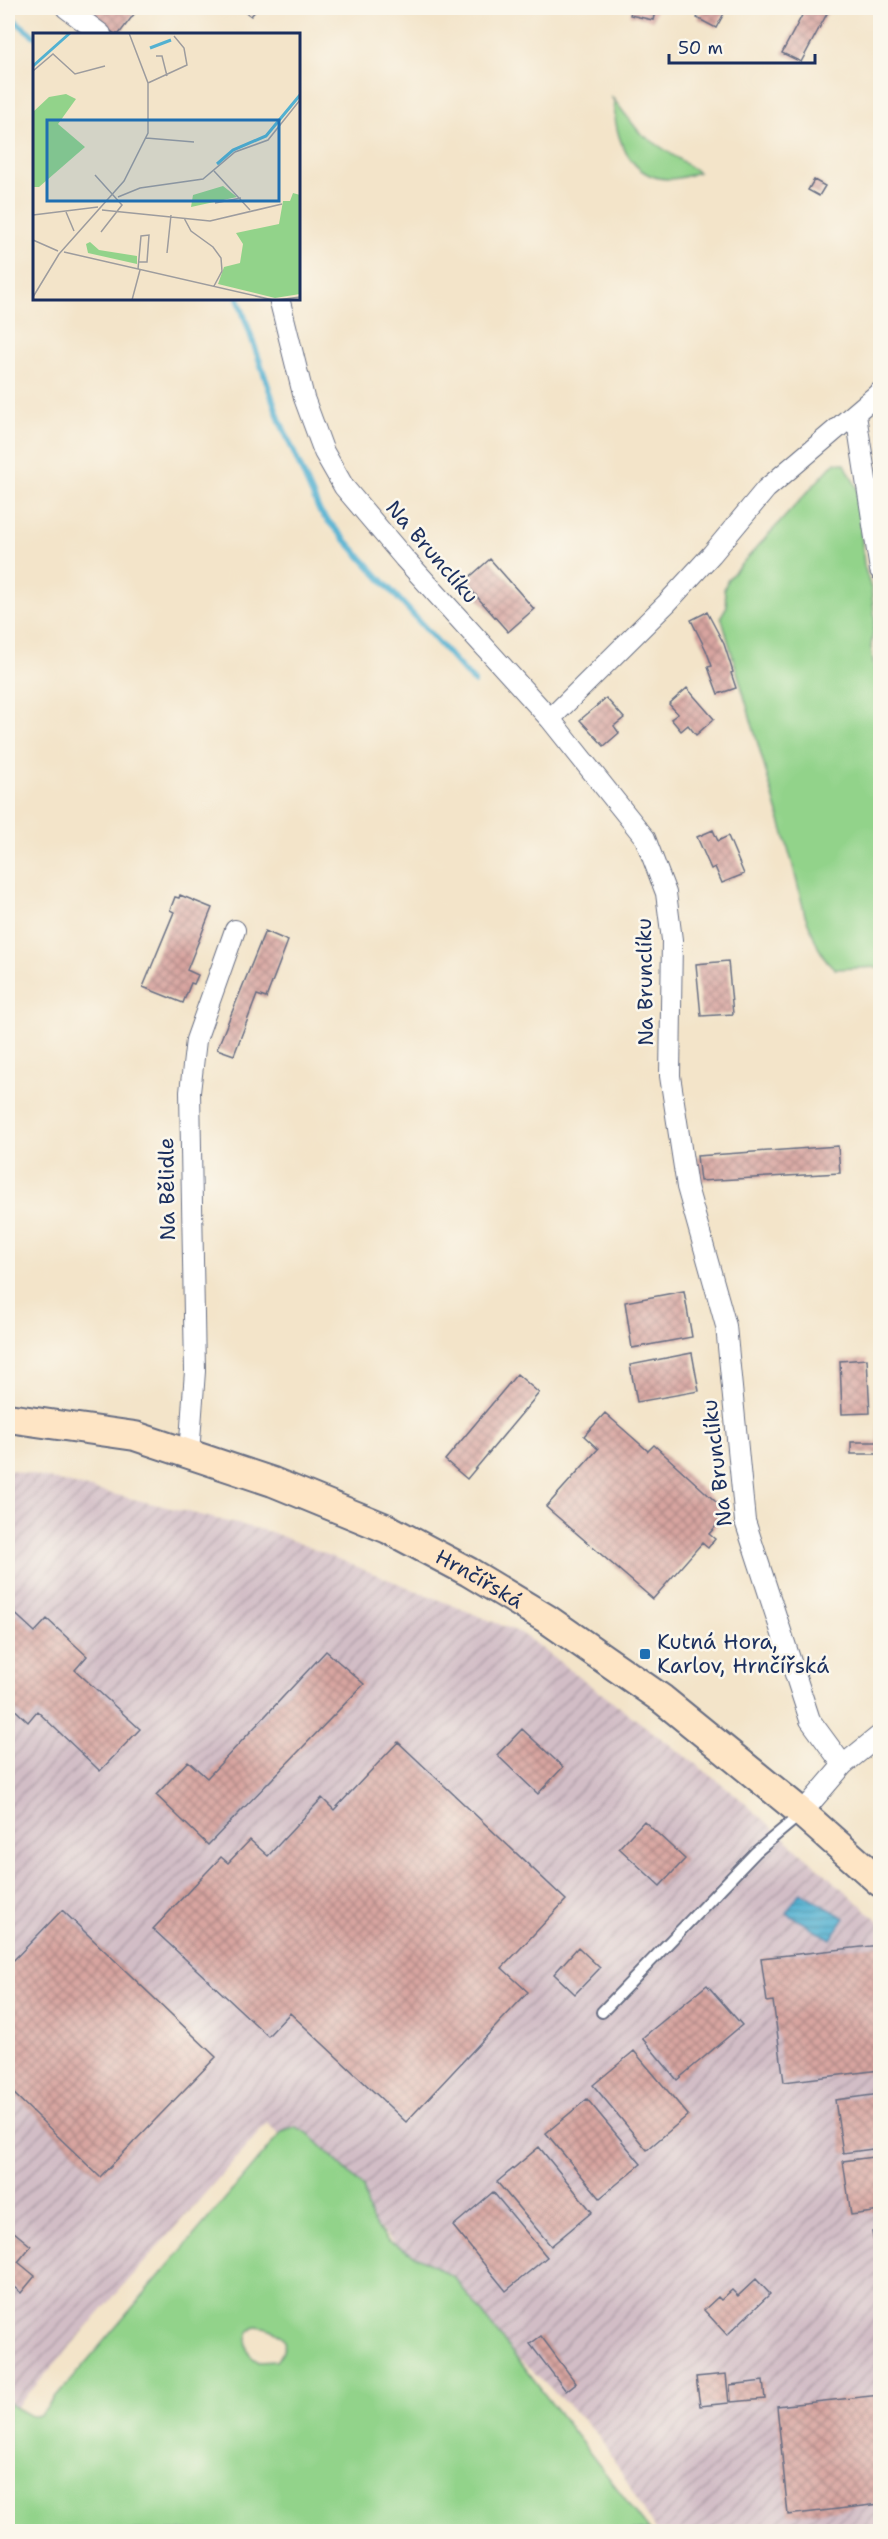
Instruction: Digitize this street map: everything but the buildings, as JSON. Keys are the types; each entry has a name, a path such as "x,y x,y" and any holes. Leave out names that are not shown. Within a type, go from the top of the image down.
{"main road":[{"name":"Hrnčířská","path":"8,1419 135,1436 273,1482 388,1529 479,1577 615,1665 662,1699 802,1813 880,1882"}],"street":[{"path":"66,8 100,33"},
{"name":"Na Brunclíku","path":"279,300 304,399 324,452 344,487 404,558 550,719 645,838 666,893 672,940 670,1076 687,1187 726,1326 746,1521 810,1720 843,1765"},
{"path":"550,719 675,595 766,489 788,468 856,415 880,392"},
{"path":"856,415 880,570"},
{"name":"Na Bělidle","path":"189,1454 195,1371 190,1092 196,1040 235,930"},
{"path":"802,1813 843,1765 880,1735"}],"lane":[{"path":"602,2012 756,1852 802,1813"}],"shaded area":[{"path":"8,1469 271,1532 521,1633 730,1790 880,1922 880,2531 656,2531 598,2434 516,2356 454,2277 398,2246 371,2221 363,2187 282,2132 280,2135 267,2123 15,2409 8,2403"}],"green space":[{"path":"611,96 640,133 698,172 678,178 661,178 647,174 635,165 619,137 614,101"},
{"path":"835,462 845,464 857,488 864,565 871,589 875,618 871,647 875,674 880,687 880,967 835,969 818,947 805,915 792,862 721,616 727,606 724,589 728,579"},
{"path":"296,2127 308,2133 363,2187 371,2220 387,2240 454,2277 650,2531 8,2531 8,2403 31,2416 40,2416 282,2132","holes":["256,2326 277,2332 284,2341 282,2354 276,2361 259,2362 250,2355 248,2350 248,2334"]}],"water":[{"path":"800,1892 845,1918 831,1939 786,1913"}],"waterway":[{"path":"8,15 33,35"},
{"path":"239,300 280,421 320,512 474,682"}],"place":[{"name":"Kutná Hora, Karlov, Hrnčířská","path":"645,1654"}]}
